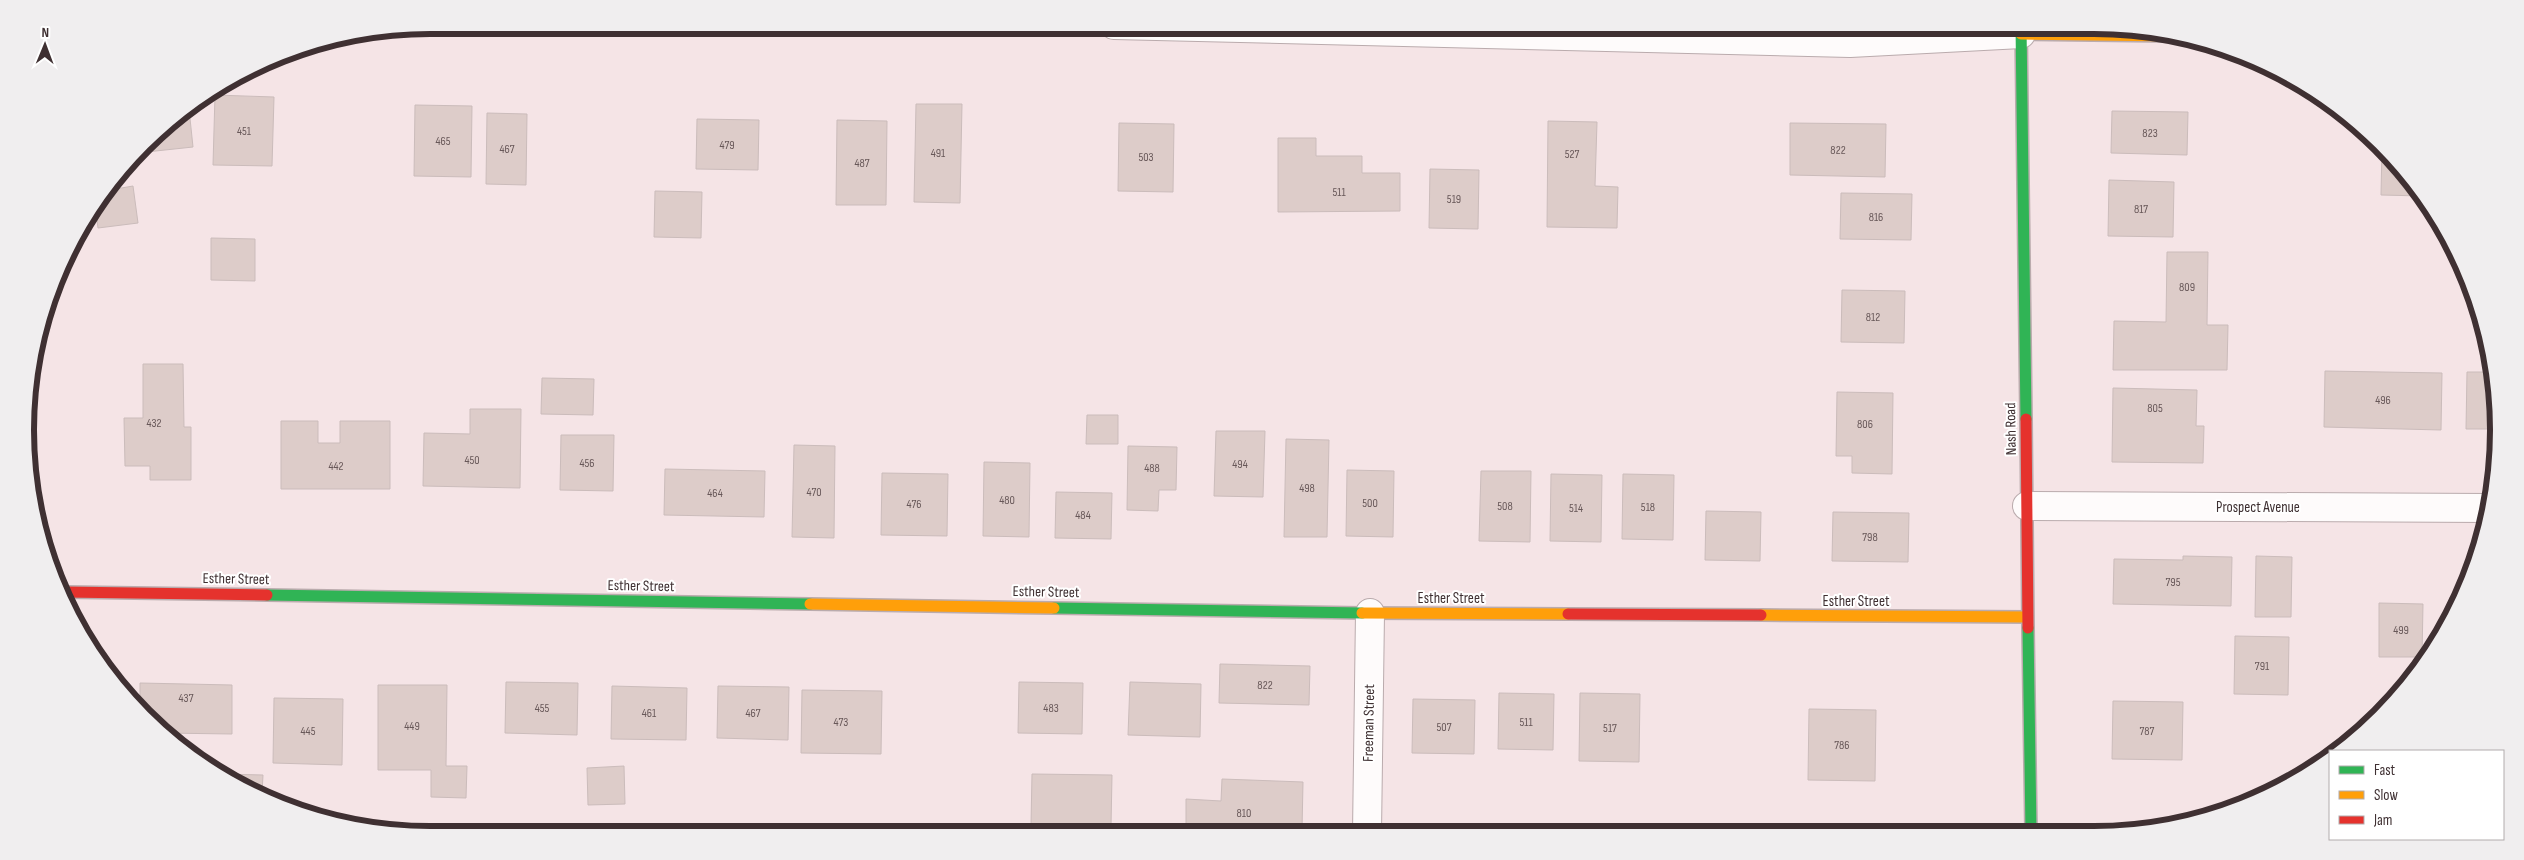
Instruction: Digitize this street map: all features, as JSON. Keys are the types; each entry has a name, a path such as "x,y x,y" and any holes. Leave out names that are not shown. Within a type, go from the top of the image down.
{"street":[{"name":"Nash Road","path":"2021,34 2031,826"},
{"name":"Prospect Avenue","path":"2027,506 2483,508"},
{"name":"Esther Street","path":"69,592 1370,613 2027,617"},
{"name":"Freeman Street","path":"1368,826 1370,613"}],"building":[{"path":"219,95 274,97 272,166 213,165 215,98"},
{"path":"916,104 962,104 960,203 914,202"},
{"path":"415,105 472,106 471,177 414,176"},
{"path":"2112,111 2188,112 2187,155 2111,153"},
{"path":"487,113 527,114 526,185 486,184"},
{"path":"190,116 193,147 148,152"},
{"path":"697,119 759,120 758,170 696,169"},
{"path":"837,120 887,121 886,205 836,205"},
{"path":"1548,121 1597,122 1595,186 1618,187 1617,228 1547,227"},
{"path":"1119,123 1174,124 1173,192 1118,191"},
{"path":"1790,123 1886,124 1885,177 1790,175"},
{"path":"1278,138 1316,138 1316,156 1362,156 1362,173 1400,173 1400,211 1278,212"},
{"path":"2382,158 2413,196 2381,195"},
{"path":"1430,169 1479,170 1478,229 1429,228"},
{"path":"2109,180 2174,182 2173,237 2108,236"},
{"path":"133,186 138,223 98,228 97,217 116,189"},
{"path":"655,191 702,192 701,238 654,237"},
{"path":"1841,193 1912,194 1911,240 1840,239"},
{"path":"211,238 255,239 255,281 211,280"},
{"path":"2167,252 2208,252 2207,325 2228,325 2227,370 2113,370 2114,321 2166,322"},
{"path":"1842,290 1905,291 1904,343 1841,342"},
{"path":"143,364 183,364 184,427 191,427 191,480 150,480 150,466 125,466 124,418 143,418"},
{"path":"2325,371 2442,373 2441,430 2324,427"},
{"path":"2467,372 2486,372 2490,429 2466,429"},
{"path":"542,378 594,379 593,415 541,414"},
{"path":"2113,388 2197,390 2196,426 2204,426 2203,463 2112,462"},
{"path":"1837,392 1893,393 1892,474 1852,473 1852,456 1836,456"},
{"path":"470,409 521,409 520,488 423,486 424,433 470,434"},
{"path":"1087,415 1118,415 1118,444 1086,444"},
{"path":"281,421 318,421 318,443 340,443 340,421 390,421 390,489 281,489"},
{"path":"1216,431 1265,431 1263,497 1214,496"},
{"path":"561,435 614,435 613,491 560,490"},
{"path":"1286,439 1329,440 1327,537 1284,537"},
{"path":"794,445 835,446 834,538 792,537"},
{"path":"1128,446 1177,447 1176,490 1159,490 1158,511 1127,510"},
{"path":"984,462 1030,463 1029,537 983,536"},
{"path":"665,469 765,471 764,517 664,515"},
{"path":"1347,470 1394,471 1393,537 1346,536"},
{"path":"1481,471 1531,471 1530,542 1479,541"},
{"path":"882,473 948,474 947,536 881,535"},
{"path":"1551,474 1602,475 1601,542 1550,541"},
{"path":"1623,474 1674,475 1673,540 1622,539"},
{"path":"1056,492 1112,493 1111,539 1055,538"},
{"path":"1706,511 1761,512 1760,561 1705,560"},
{"path":"1833,512 1909,513 1908,562 1832,561"},
{"path":"2183,556 2232,557 2231,606 2113,604 2114,559 2183,560"},
{"path":"2256,556 2292,557 2291,617 2255,617"},
{"path":"2379,603 2423,604 2422,651 2418,657 2379,657"},
{"path":"2235,636 2289,637 2288,695 2234,694"},
{"path":"1220,664 1310,666 1309,705 1219,703"},
{"path":"506,682 578,683 577,735 505,733"},
{"path":"1019,682 1083,683 1082,734 1018,733"},
{"path":"1130,682 1201,684 1200,737 1128,735"},
{"path":"140,683 232,685 232,734 175,733 140,699"},
{"path":"378,685 447,685 446,766 467,766 466,798 431,797 431,770 378,770"},
{"path":"612,686 687,688 686,740 611,739"},
{"path":"718,686 789,687 788,740 717,738"},
{"path":"802,690 882,691 881,754 801,753"},
{"path":"1499,693 1554,694 1553,750 1498,749"},
{"path":"1580,693 1640,694 1639,762 1579,761"},
{"path":"274,698 343,699 342,765 273,763"},
{"path":"1413,699 1475,700 1474,754 1412,753"},
{"path":"2113,701 2183,702 2182,760 2112,759"},
{"path":"1809,709 1876,710 1875,781 1808,780"},
{"path":"624,766 625,804 588,805 587,768"},
{"path":"235,774 263,775 262,788"},
{"path":"1032,774 1112,775 1111,826 1031,825"},
{"path":"1222,779 1303,782 1302,826 1186,826 1186,799 1221,801"},
{"path":"848,824 894,824 894,826 848,826"}],"traffic: fast":[{"path":"2021,34 2026,419"},
{"path":"267,595 810,604"},
{"path":"1054,608 1362,613"},
{"path":"2028,628 2031,826"}],"traffic: slow":[{"path":"2021,34 2125,35"},
{"path":"810,604 1054,608"},
{"path":"1362,613 1568,614"},
{"path":"1761,615 2027,617"}],"traffic: jam":[{"path":"2026,419 2028,628"},
{"path":"69,592 267,595"},
{"path":"1568,614 1761,615"}]}
